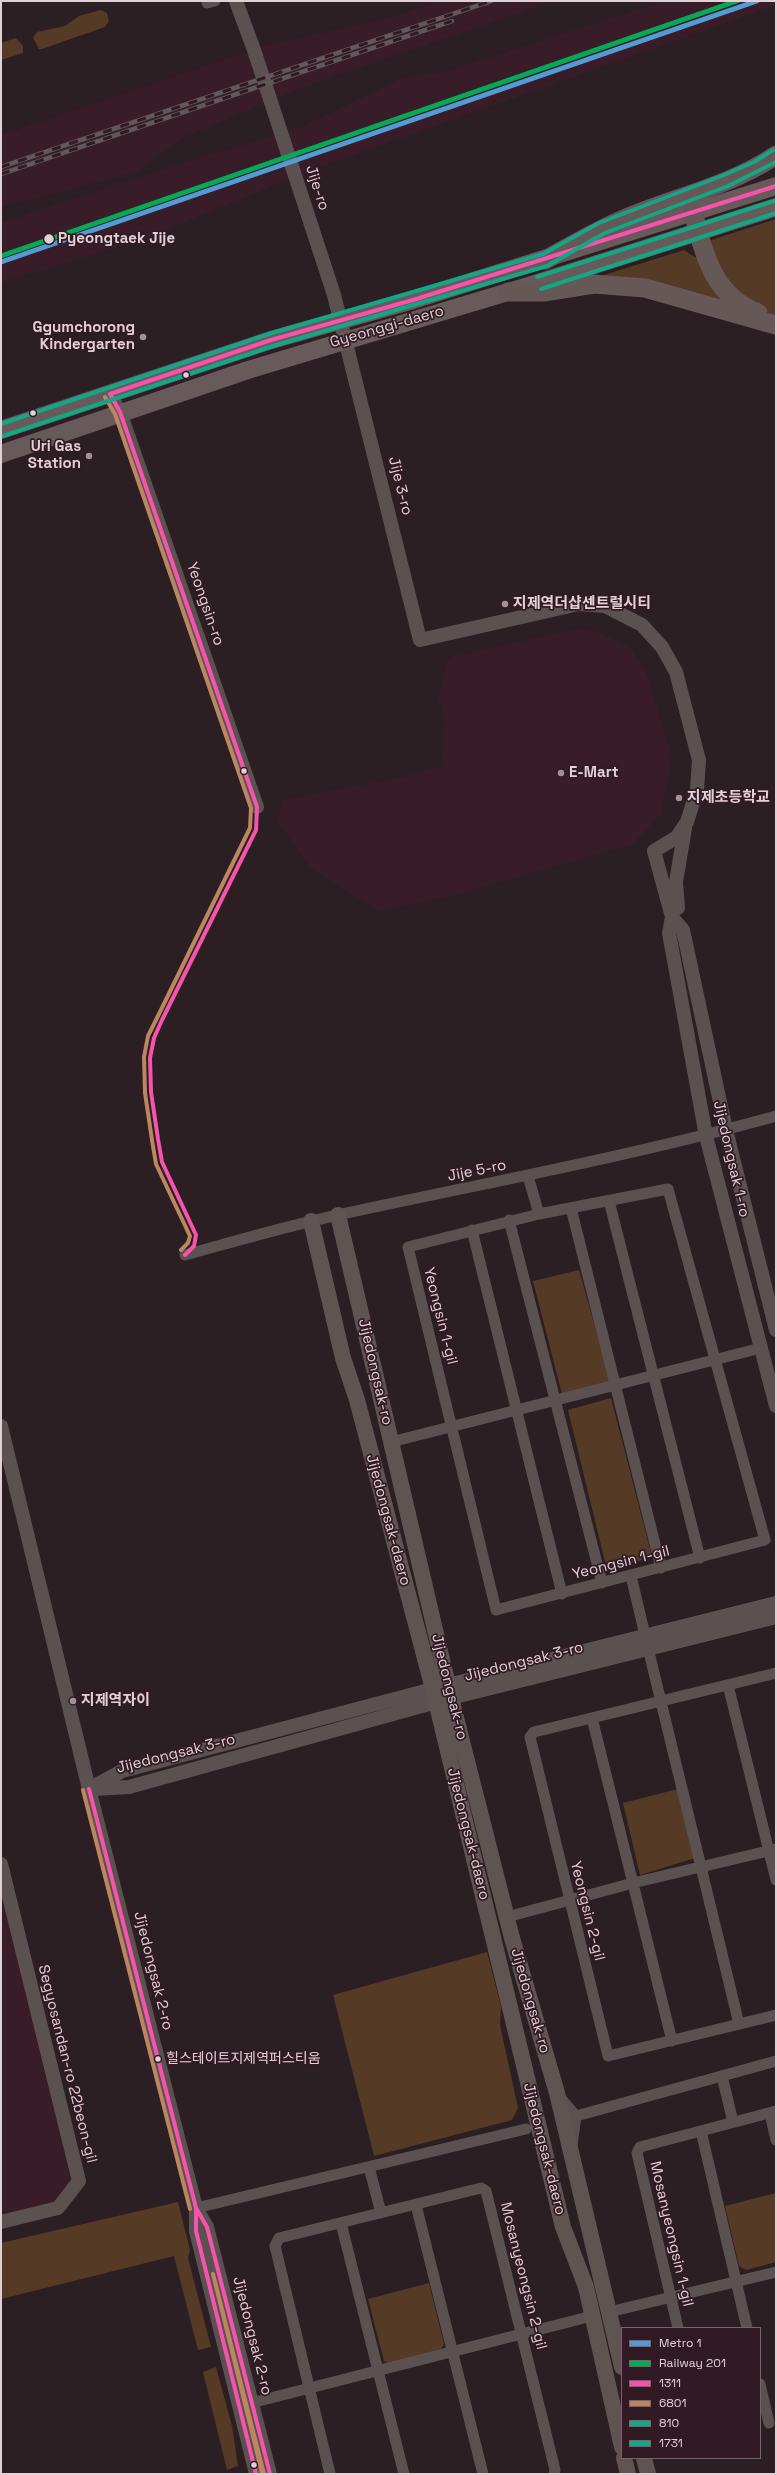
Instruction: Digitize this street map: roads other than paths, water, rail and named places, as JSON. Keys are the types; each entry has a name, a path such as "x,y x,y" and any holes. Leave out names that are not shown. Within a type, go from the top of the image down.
{"highway":[{"path":"545,260 602,228 726,181 757,167 776,155"},
{"path":"693,212 704,255 711,272 729,295 753,311 776,320"},
{"path":"508,292 544,292 594,284 645,288 776,325"}],"main road":[{"name":"Gyeonggi-daero","path":"1,430 271,340 341,319 413,300 545,260 776,186"},
{"name":"Gyeonggi-daero","path":"1,454 120,412 346,339 508,292 776,207"},
{"name":"Jijedongsak-ro","path":"338,1215 391,1442 442,1694 507,1917 556,2093 621,2363"},
{"name":"Jijedongsak-daero","path":"310,1221 343,1358 357,1400 442,1694 533,2104 563,2228 586,2287 621,2443"},
{"path":"624,2459 628,2474"},
{"path":"644,2459 648,2474"}],"street":[{"name":"Jije-ro","path":"236,1 254,50 341,319"},
{"name":"Jije 3-ro","path":"341,319 420,640"},
{"name":"Yeongsin-ro","path":"110,394 120,412 257,807"},
{"name":"Jijedongsak 1-ro","path":"420,640 579,604 605,606 642,625 662,647 676,672 699,760 697,790 687,822 677,837 654,851 672,917 682,930 726,1130 776,1330"},
{"path":"682,930 675,897 676,882 687,822"},
{"name":"Jijedongsak 1-ro","path":"672,917 669,933 706,1136 776,1406"},
{"name":"Jije 5-ro","path":"184,1255 310,1221 528,1176 706,1136 776,1116"},
{"path":"528,1176 539,1214"},
{"name":"Yeongsin 1-gil","path":"668,1189 765,1540 496,1610 408,1247 509,1220 539,1214 668,1189"},
{"path":"609,1201 700,1558"},
{"path":"571,1208 661,1568"},
{"path":"509,1220 602,1583"},
{"path":"472,1230 562,1594"},
{"path":"391,1442 716,1361 761,1348"},
{"name":"Jijedongsak 2-ro","path":"1,1426 88,1789 196,2208 196,2231 256,2474"},
{"path":"631,1576 739,2024"},
{"name":"Jijedongsak 3-ro","path":"88,1789 122,1771 442,1694 646,1641 776,1603"},
{"name":"Jijedongsak 3-ro","path":"646,1641 776,1616"},
{"name":"Yeongsin 2-gil","path":"776,1673 660,1700 534,1732 530,1737 607,2054 610,2056 776,2015"},
{"path":"728,1685 772,1849 776,1880"},
{"path":"592,1718 672,2041"},
{"path":"507,1917 633,1883 772,1849"},
{"name":"Segyosandan-ro 22beon-gil","path":"1,1864 79,2181 58,2208 1,2222"},
{"path":"576,2116 776,2061"},
{"path":"722,2076 733,2122"},
{"path":"556,2093 576,2116"},
{"path":"526,2129 533,2104"},
{"path":"773,2112 776,2140"},
{"name":"Mosanyeongsin 1-gil","path":"678,2327 637,2153 640,2147 773,2112"},
{"path":"570,2153 576,2116"},
{"path":"526,2129 544,2150"},
{"path":"196,2208 526,2129"},
{"path":"701,2131 747,2327"},
{"path":"369,2167 381,2213"},
{"name":"Mosanyeongsin 2-gil","path":"330,2474 275,2246 279,2238 481,2188 486,2191 555,2470 554,2474"},
{"path":"416,2205 483,2474"},
{"name":"Jijedongsak 2-ro","path":"196,2208 207,2227 270,2474"},
{"path":"341,2222 404,2474"},
{"path":"609,2312 776,2272"},
{"path":"251,2403 592,2316"},
{"path":"761,2389 768,2423"}],"railway":[{"path":"1,167 491,1"},
{"path":"1,174 452,21"}],"metro line":[{"name":"1","path":"1,262 757,1"}],"rail line":[{"name":"201","path":"1,256 737,1"}],"place":[{"name":"Pyeongtaek Jije","path":"49,239"},
{"name":"Ggumchorong Kindergarten","path":"143,337"},
{"name":"Uri Gas Station","path":"89,456"},
{"name":"지제역더샵센트럴시티","path":"505,604"},
{"name":"E-Mart","path":"561,773"},
{"name":"지제초등학교","path":"679,798"},
{"name":"지제역자이","path":"73,1701"},
{"name":"힐스테이트지제역퍼스티움","path":"158,2059"}]}
